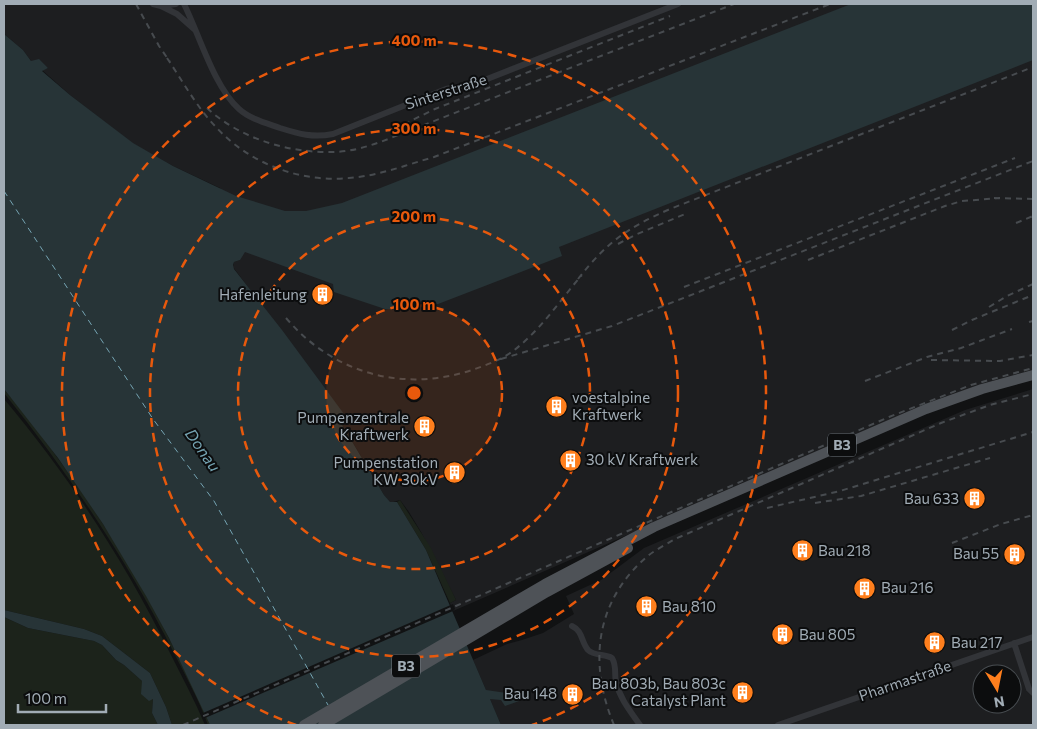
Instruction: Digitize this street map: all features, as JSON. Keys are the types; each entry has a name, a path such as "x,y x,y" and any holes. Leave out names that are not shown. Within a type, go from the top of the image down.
{"main road":[{"name":"B3","path":"323,725 613,547 679,516 926,409 982,389 1033,375"},
{"name":"B3","path":"304,725 509,610 618,553 683,522 928,415 982,396 1033,382"}],"street":[{"path":"153,4 162,6 183,18 198,34"},
{"path":"162,6 176,4"},
{"name":"Sinterstraße","path":"184,4 220,85 240,110 260,121 299,134 320,136 332,134 446,89 477,83 678,4"},
{"path":"572,626 581,633 586,648 591,652 612,658 615,665 618,689 640,725"},
{"name":"Pharmastraße","path":"778,725 798,722 1033,637"},
{"path":"1014,643 1029,689 1033,693"}],"shaded area":[{"path":"4,4 1033,4 1033,371 898,417 453,611 450,603 456,600 409,512 400,500 390,503 384,495 338,418 343,414 233,267 234,262 240,260 220,188 173,166 132,143 70,95 42,70 48,68 31,61 23,50 4,34"},
{"path":"4,389 77,484 120,551 160,621 210,725 208,725 201,707 156,618 117,551 74,486 4,393"},
{"path":"1033,389 1033,725 501,725 473,660 507,644 543,633 574,614 566,596 601,580 644,548 965,410"},
{"path":"4,399 51,458 115,553 153,619 205,725 172,725 150,673 102,636 84,629 4,610"},
{"path":"400,500 431,548 456,600 450,603 426,550 397,502"},
{"path":"4,617 28,628 94,641 102,645 116,660 142,681 142,694 153,699 152,713 158,725 4,725"}],"water":[{"name":"Donau","path":"851,4 1033,4 1033,60 559,247 562,256 438,304 417,309 385,309 334,292 333,284 245,252 240,260 234,262 234,269 344,414 338,418 384,495 390,502 397,502 426,550 486,690 513,694 519,701 505,706 501,700 490,699 501,725 210,725 169,638 103,524 58,458 4,389 4,34 23,50 31,61 39,59 48,68 42,71 70,95 133,143 173,166 236,196 285,211 306,211 342,203"},
{"path":"4,610 84,629 102,636 150,673 172,725 158,725 152,713 153,699 149,701 141,694 142,681 116,660 102,645 94,641 28,628 4,617"}],"pier":[{"path":"453,604 455,609 453,611 205,718 203,713"}],"ferry route":[{"path":"4,191 153,419 214,501 328,705"}],"railway":[{"path":"136,4 170,62"},
{"path":"207,108 234,128 265,142 298,150 342,152 388,139 734,4"},
{"path":"167,58 208,118 228,139 243,150 259,160 294,174 331,179 349,178 381,173 434,157 830,4"},
{"path":"394,129 435,109 670,16"},
{"path":"578,279 599,255 619,237 670,209 1033,67"},
{"path":"684,287 1015,158"},
{"path":"501,359 612,326 1033,161"},
{"path":"994,198 1033,199"},
{"path":"808,260 945,206 962,201 1000,198"},
{"path":"618,244 685,214"},
{"path":"1016,223 1033,216"},
{"path":"286,318 325,353 347,365 370,373 395,378 446,377 488,364 513,351 533,334 582,275"},
{"path":"989,307 1033,284"},
{"path":"952,330 1033,295"},
{"path":"1029,322 1033,321"},
{"path":"865,381 927,357 961,348 1012,329"},
{"path":"931,360 1000,361 1033,355"},
{"path":"183,725 889,417 971,385 1033,368"},
{"path":"614,725 601,679 599,656 601,634 607,612 617,592 631,573 649,555 675,539 941,423 990,405 1033,394"},
{"path":"767,508 840,491 1033,432"},
{"path":"815,503 861,496 990,458"},
{"path":"952,543 1001,524 1033,515"}],"place":[{"name":"Hafenleitung","path":"323,295"},
{"name":"voestalpine Kraftwerk","path":"556,407"},
{"name":"Pumpenzentrale Kraftwerk","path":"425,427"},
{"name":"30 kV Kraftwerk","path":"570,460"},
{"name":"Pumpenstation KW 30kV","path":"454,472"},
{"name":"Bau 633","path":"975,499"},
{"name":"Bau 218","path":"802,551"},
{"name":"Bau 55","path":"1015,554"},
{"name":"Bau 216","path":"865,588"},
{"name":"Bau 810","path":"646,607"},
{"name":"Bau 805","path":"783,635"},
{"name":"Bau 217","path":"935,643"},
{"name":"Bau 803b, Bau 803c Catalyst Plant","path":"742,693"},
{"name":"Bau 148","path":"573,694"}]}
